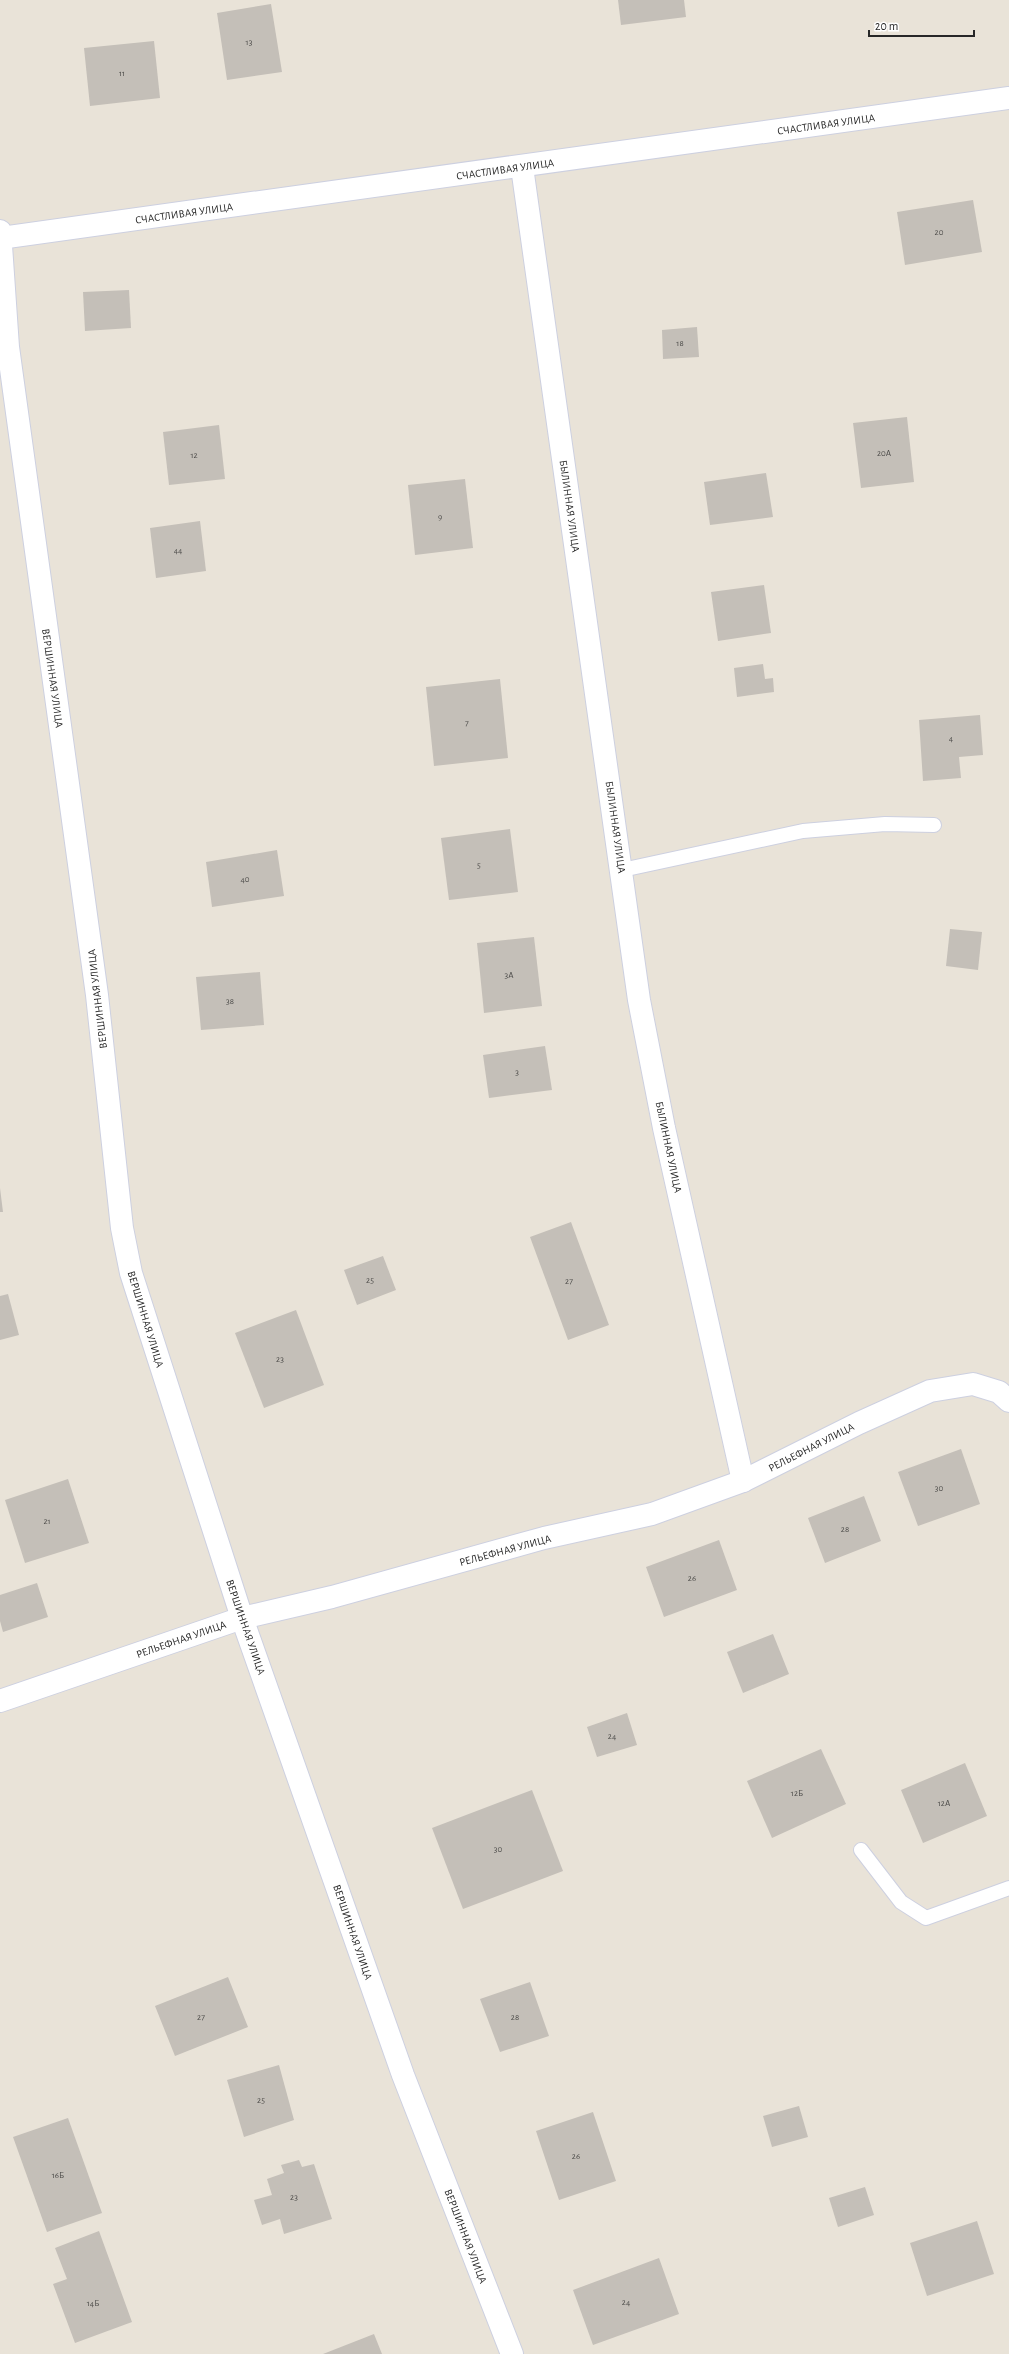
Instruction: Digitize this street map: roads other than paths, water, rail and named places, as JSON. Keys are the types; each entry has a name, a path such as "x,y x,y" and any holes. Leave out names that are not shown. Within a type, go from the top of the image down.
{"street":[{"name":"СЧАСТЛИВАЯ УЛИЦА","path":"0,238 522,167 1009,98"},
{"name":"БЫЛИННАЯ УЛИЦА","path":"522,167 622,870 639,1000 664,1128 744,1481"},
{"name":"ВЕРШИННАЯ УЛИЦА","path":"0,231 8,347 97,995 122,1228 131,1273 242,1618 403,2075 512,2354"},
{"name":"РЕЛЬЕФНАЯ УЛИЦА","path":"0,1701 242,1618 332,1597 544,1538 652,1514 744,1481 859,1423 930,1391 973,1384 1004,1397"}],"lane":[{"path":"622,870 803,831 885,824 934,825"},
{"path":"861,1850 901,1902 926,1918 1009,1888"}]}
